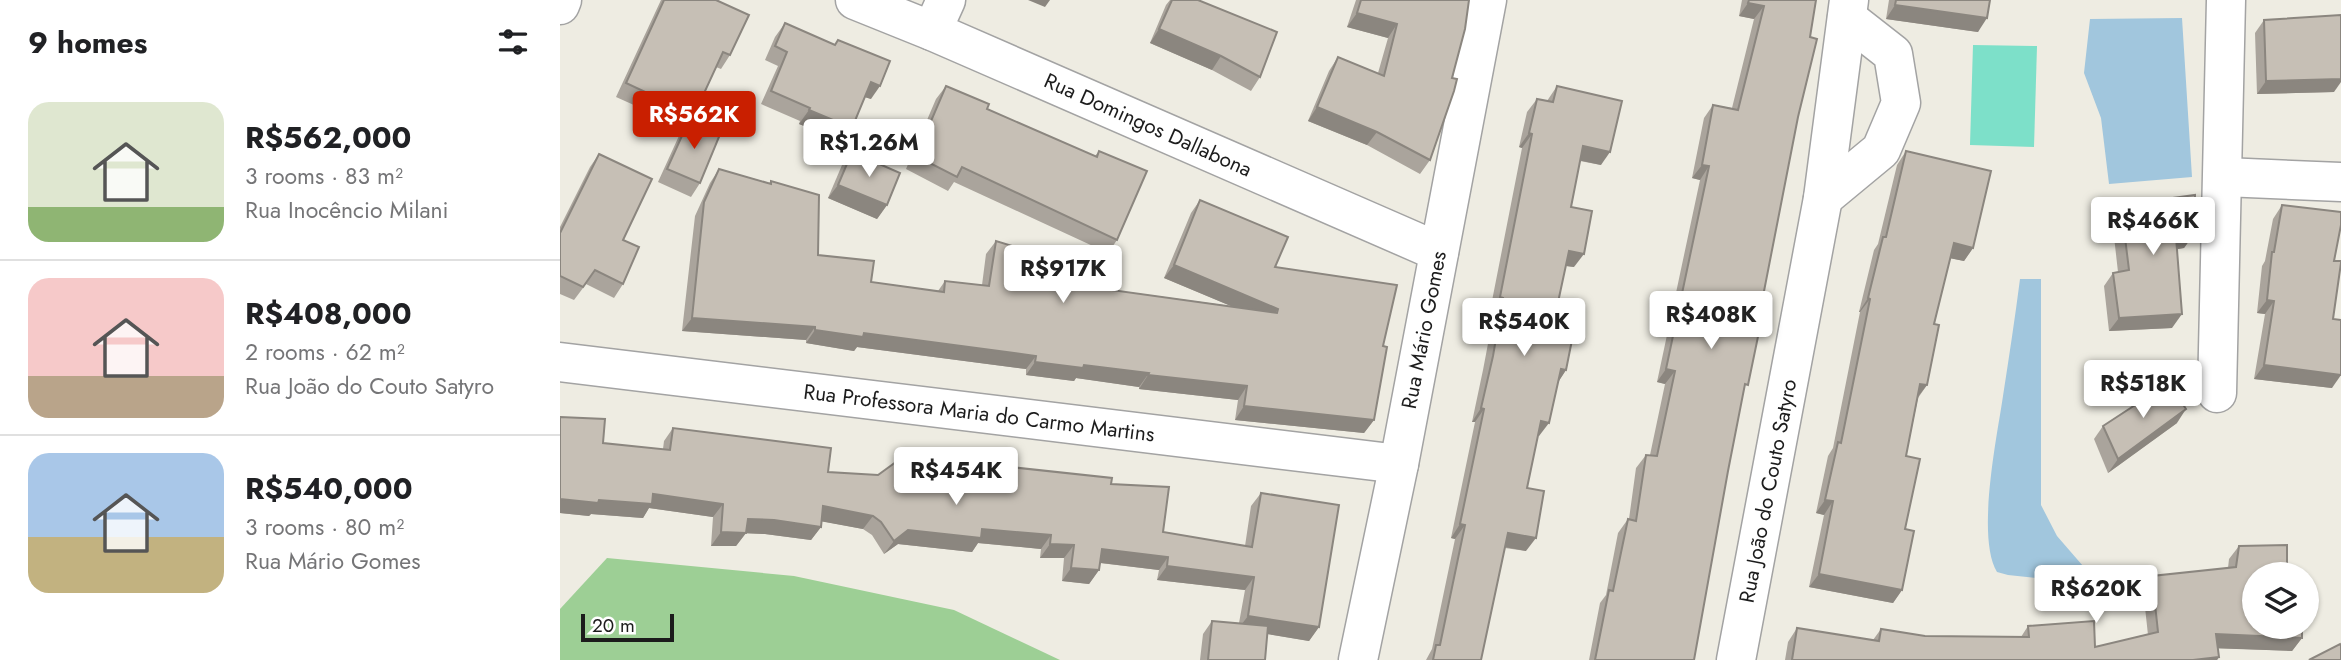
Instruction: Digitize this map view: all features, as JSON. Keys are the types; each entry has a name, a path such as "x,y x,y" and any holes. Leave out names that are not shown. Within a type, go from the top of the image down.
{"street":[{"name":"Rua Domingos Dallabona","path":"855,0 939,15 1440,252"},
{"name":"Rua Mário Gomes","path":"1358,660 1399,464 1487,0"},
{"path":"2217,393 2226,0"},
{"name":"Rua João do Couto Satyro","path":"1822,198 1881,150 1901,103 1893,54 1848,9"},
{"name":"Rua João do Couto Satyro","path":"1736,660 1822,198 1848,9"},
{"path":"2224,177 2341,181"},
{"name":"Rua Professora Maria do Carmo Martins","path":"560,362 1399,464"}],"green space":[{"path":"1973,45 2037,46 2034,147 1970,145"},
{"path":"607,558 794,576 954,610 1060,660 560,660 560,609"}],"water":[{"path":"2182,18 2192,177 2109,184 2101,118 2084,73 2090,19"},
{"path":"2020,279 2041,279 2041,505 2057,536 2083,566 2074,582 1997,572 1991,556 1988,536 1990,486"}],"building":[{"path":"664,0 716,0 749,15 730,55 723,52 694,115 626,83"},
{"path":"1172,0 1198,0 1277,32 1260,77 1221,56 1159,29"},
{"path":"1361,0 1469,0 1465,29 1452,78 1457,79 1430,160 1377,132 1317,107 1338,57 1384,76 1397,24 1357,13"},
{"path":"1749,0 1816,0 1810,37 1817,39 1798,117 1748,385 1745,384 1694,660 1595,660 1609,590 1613,591 1628,519 1636,521 1646,455 1657,456 1675,371 1666,369 1709,166 1702,165 1713,105 1738,110 1764,6 1748,3"},
{"path":"1896,0 1990,0 1987,18 1895,5"},
{"path":"2341,15 2341,79 2266,81 2264,20"},
{"path":"785,23 835,45 838,40 890,61 880,86 871,82 852,128 771,91 787,52 775,46"},
{"path":"946,86 989,104 987,109 1097,157 1099,151 1147,171 1117,240 962,167 957,177 916,156"},
{"path":"1557,86 1622,101 1610,152 1583,146 1571,207 1592,211 1584,254 1569,251 1554,321 1575,325 1566,370 1561,369 1549,423 1541,421 1527,488 1544,491 1536,538 1508,533 1481,660 1433,660 1436,645 1440,645 1465,525 1460,524 1484,409 1481,408 1503,298 1500,297 1532,134 1529,133 1537,99 1553,102"},
{"path":"690,118 721,132 700,183 667,169"},
{"path":"1906,151 1991,171 1973,248 1954,243 1934,324 1939,325 1927,385 1920,384 1906,456 1920,459 1905,529 1914,531 1902,590 1819,574 1833,501 1825,500 1838,442 1841,443 1870,299 1868,298 1883,237 1886,237"},
{"path":"852,152 900,173 887,205 838,185"},
{"path":"599,154 652,179 623,240 639,247 623,284 595,270 583,287 560,276 560,233"},
{"path":"719,169 819,195 818,255 874,261 871,282 944,292 945,281 989,286 996,241 1042,255 1039,280 1277,313 1278,309 1174,265 1200,200 1288,237 1275,267 1397,285 1383,346 1387,347 1374,420 1244,406 1247,386 1084,365 1083,368 1035,362 1036,356 864,333 863,337 815,330 815,327 692,318 704,202"},
{"path":"2195,195 2194,234 2176,237 2182,314 2119,318 2113,273 2129,270 2121,205"},
{"path":"2282,205 2341,212 2334,261 2341,263 2333,319 2341,320 2341,375 2264,365 2274,301 2267,300 2272,252"},
{"path":"2169,383 2186,409 2118,459 2103,426"},
{"path":"560,417 605,419 603,443 670,450 673,428 831,448 828,472 878,475 907,454 926,484 998,492 1001,466 1112,478 1111,484 1169,487 1163,532 1252,547 1261,493 1339,505 1319,627 1248,616 1254,577 1167,566 1168,557 1102,549 1099,570 1071,568 1074,545 1050,544 1051,535 982,529 981,538 908,530 894,541 881,522 873,516 823,506 821,527 748,519 746,533 721,532 723,504 653,494 652,504 560,499"},
{"path":"2287,545 2287,562 2242,562 2242,635 2216,634 2219,657 2193,660 1792,660 1797,628 1879,641 1881,629 1925,636 2029,637 2028,626 2094,621 2095,647 2158,632 2152,576 2236,567 2239,546"},
{"path":"1212,621 1268,626 1265,660 1208,660"},
{"path":"2340,644 2341,660 2309,660"}]}
